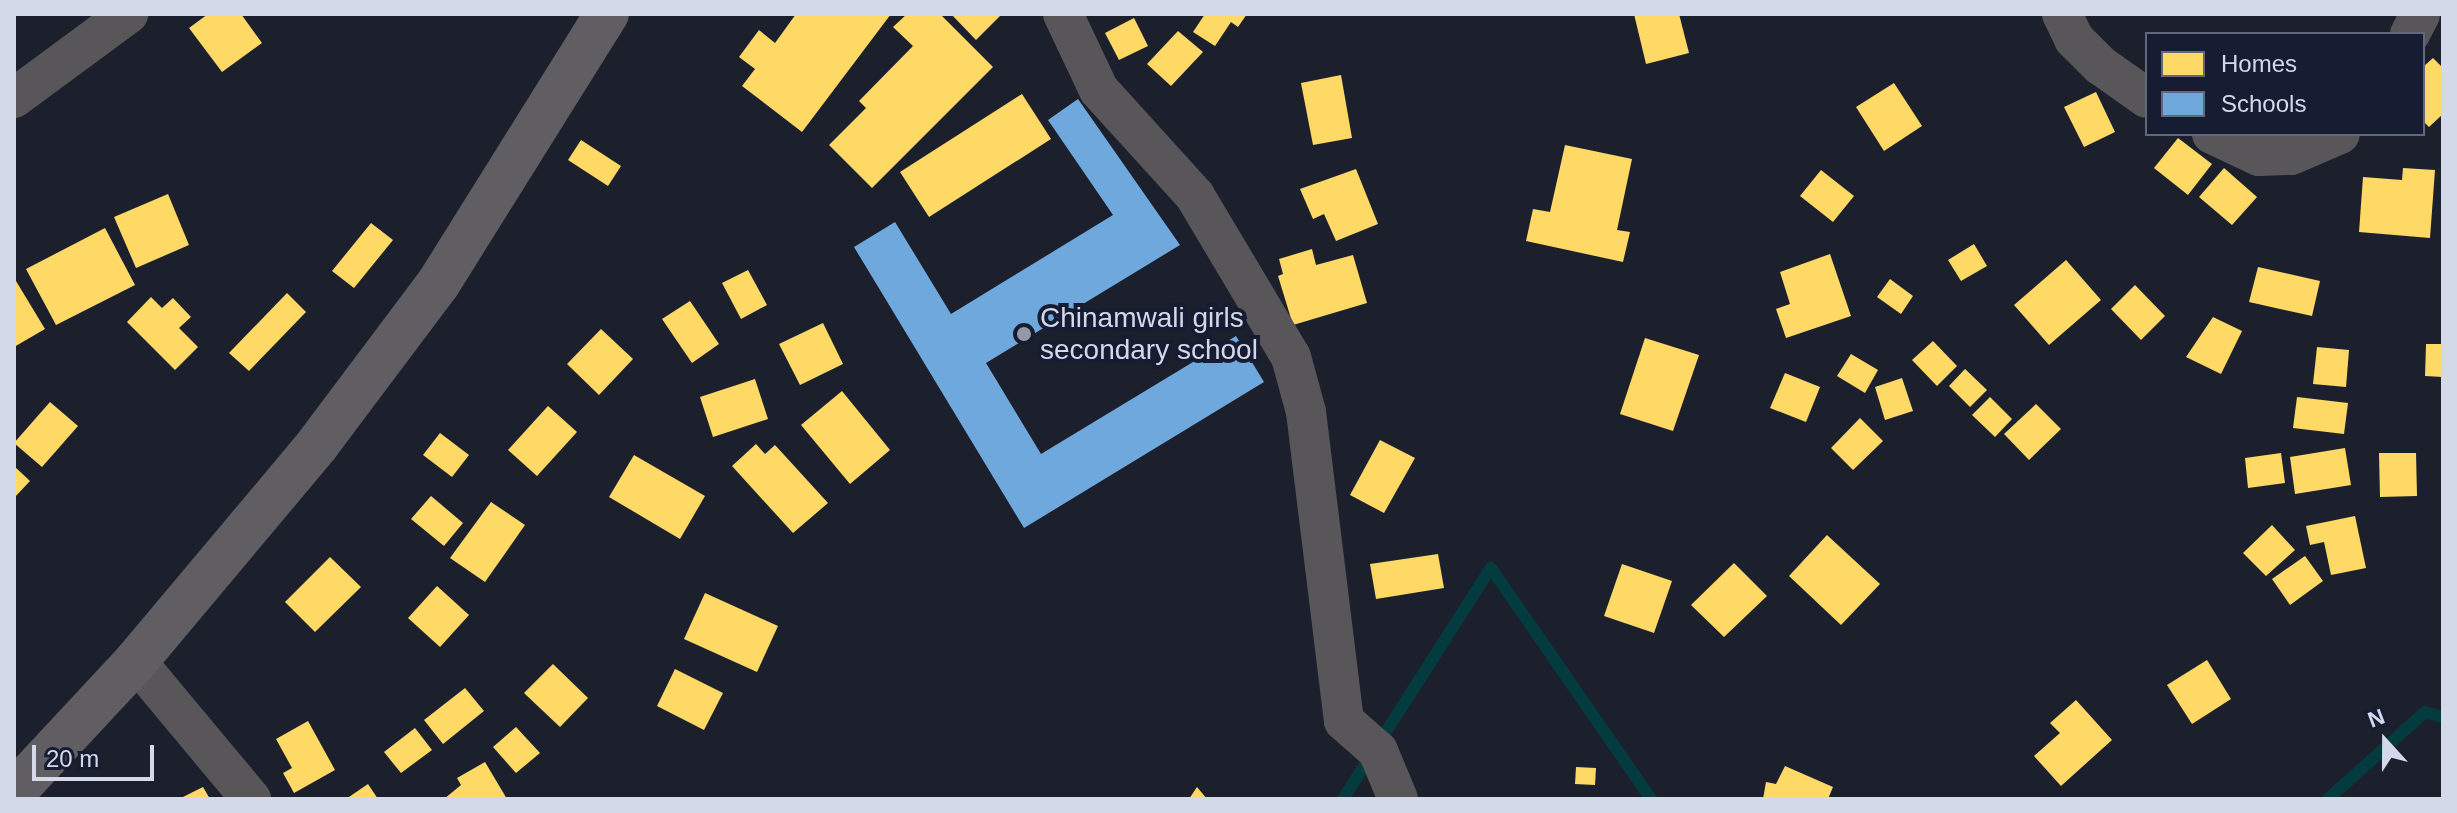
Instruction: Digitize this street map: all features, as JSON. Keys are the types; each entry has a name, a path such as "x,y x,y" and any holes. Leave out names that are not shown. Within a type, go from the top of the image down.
{"highway":[{"path":"14,792 136,661 317,445 438,284 607,14"}],"street":[{"path":"14,98 128,14"},
{"path":"1063,14 1099,90 1195,196 1291,357 1306,412 1344,721 1378,751 1398,799"},
{"path":"2062,14 2074,39 2100,65 2145,97"},
{"path":"2411,32 2420,14"},
{"path":"2216,136 2259,156 2291,155 2335,136"},
{"path":"136,661 251,799"}],"building: Homes":[{"path":"208,14 241,14 262,43 222,72 189,28"},
{"path":"796,14 891,14 802,132 742,86 755,69 739,57 759,30 775,43"},
{"path":"907,14 940,14 993,67 872,188 829,145 866,108 859,101 913,46 893,27"},
{"path":"951,14 1002,14 976,40"},
{"path":"1205,14 1247,14 1238,27 1231,22 1215,46 1193,32"},
{"path":"1634,14 1679,14 1689,53 1646,64"},
{"path":"1134,18 1148,46 1119,60 1105,33"},
{"path":"1178,31 1203,52 1171,86 1147,64"},
{"path":"2433,58 2443,68 2443,114 2429,127 2425,123 2425,65"},
{"path":"1341,75 1352,138 1313,145 1301,83"},
{"path":"1894,83 1922,126 1884,151 1856,107"},
{"path":"2096,92 2115,132 2084,147 2064,107"},
{"path":"1022,94 1051,139 929,217 900,172"},
{"path":"2178,138 2212,164 2188,195 2154,168"},
{"path":"581,140 621,166 608,186 568,160"},
{"path":"1565,145 1632,159 1617,230 1630,232 1623,262 1526,241 1533,209 1550,212"},
{"path":"2224,168 2257,197 2232,225 2199,197"},
{"path":"2403,168 2435,170 2430,238 2359,232 2363,177 2402,180"},
{"path":"1356,169 1378,224 1336,241 1324,214 1313,219 1300,189"},
{"path":"1821,170 1854,196 1833,222 1800,196"},
{"path":"168,194 189,245 136,268 114,217"},
{"path":"371,223 393,240 354,288 332,271"},
{"path":"105,228 135,285 56,325 26,269"},
{"path":"1974,244 1987,266 1961,281 1948,260"},
{"path":"1312,249 1316,265 1353,255 1367,303 1293,325 1278,276 1283,274 1279,259"},
{"path":"1830,254 1851,316 1786,338 1776,309 1790,304 1780,272"},
{"path":"2066,260 2101,300 2049,345 2014,305"},
{"path":"2258,267 2320,281 2312,316 2249,302"},
{"path":"748,270 767,305 741,319 722,283"},
{"path":"1890,279 1913,296 1901,314 1877,297"},
{"path":"14,282 45,329 14,347"},
{"path":"2135,285 2165,316 2141,340 2111,309"},
{"path":"287,293 306,312 249,371 229,353"},
{"path":"151,297 162,308 173,298 191,317 179,328 198,347 175,370 127,322"},
{"path":"690,301 719,344 692,363 662,319"},
{"path":"2213,317 2242,331 2221,374 2186,357"},
{"path":"823,323 843,364 800,385 779,344"},
{"path":"601,329 633,359 599,395 567,364"},
{"path":"1645,338 1699,355 1673,431 1620,414"},
{"path":"1933,341 1957,366 1937,386 1912,360"},
{"path":"2426,344 2443,344 2443,377 2425,376"},
{"path":"2317,347 2349,350 2346,387 2313,384"},
{"path":"1851,354 1878,370 1865,393 1837,376"},
{"path":"1965,369 1987,390 1970,407 1949,386"},
{"path":"1785,373 1820,387 1806,422 1770,408"},
{"path":"1902,378 1913,411 1885,420 1875,387"},
{"path":"755,379 768,419 713,437 700,397"},
{"path":"842,391 890,450 850,484 801,425"},
{"path":"1990,397 2012,419 1995,437 1972,415"},
{"path":"2297,397 2348,403 2344,434 2293,428"},
{"path":"50,402 78,426 42,467 14,443"},
{"path":"2036,404 2061,429 2029,460 2004,434"},
{"path":"548,406 577,432 537,476 508,450"},
{"path":"1860,418 1883,441 1853,470 1831,448"},
{"path":"440,433 469,455 452,477 423,455"},
{"path":"1380,440 1415,458 1384,513 1350,495"},
{"path":"756,444 765,454 775,445 828,503 793,533 732,466"},
{"path":"2345,448 2351,485 2295,494 2290,457"},
{"path":"2281,453 2285,483 2248,488 2245,458"},
{"path":"2379,453 2416,453 2417,496 2380,497"},
{"path":"634,455 705,496 680,539 609,497"},
{"path":"14,466 30,481 14,498"},
{"path":"431,496 463,523 444,546 411,519"},
{"path":"491,502 525,525 485,582 450,558"},
{"path":"2355,516 2366,568 2331,575 2324,542 2310,545 2306,526"},
{"path":"2272,525 2295,550 2266,576 2243,553"},
{"path":"1827,535 1880,584 1841,625 1789,576"},
{"path":"1438,554 1444,588 1376,599 1370,564"},
{"path":"2305,556 2323,581 2290,605 2272,579"},
{"path":"330,557 361,587 315,632 285,602"},
{"path":"1734,563 1767,596 1724,637 1691,605"},
{"path":"1622,564 1672,581 1654,633 1604,616"},
{"path":"437,586 469,615 440,647 408,618"},
{"path":"705,593 778,626 757,672 684,639"},
{"path":"2207,660 2231,699 2192,724 2167,685"},
{"path":"553,664 588,698 560,727 524,693"},
{"path":"675,669 723,693 704,730 657,706"},
{"path":"465,688 484,711 443,744 424,720"},
{"path":"2076,700 2112,740 2061,786 2034,756 2060,733 2050,723"},
{"path":"308,721 335,770 294,793 283,773 292,768 276,739"},
{"path":"516,727 540,753 516,773 493,747"},
{"path":"415,728 432,750 401,773 384,752"},
{"path":"485,762 507,799 444,799 461,785 457,778"},
{"path":"1785,766 1833,787 1828,799 1763,799 1766,782 1776,784"},
{"path":"1576,767 1596,768 1595,785 1575,784"},
{"path":"368,784 378,799 346,799"},
{"path":"203,787 210,799 179,799"},
{"path":"1197,787 1207,799 1189,799"}],"building: Schools":[{"path":"1078,99 1180,245 986,363 1041,454 1236,336 1264,382 1024,528 854,247 895,222 951,314 1113,215 1048,120"}],"waterway":[{"path":"1343,799 1491,568 1651,799"},
{"path":"2328,799 2425,712 2443,717"}],"place":[{"name":"Chinamwali girls secondary school","path":"1024,334"}]}
